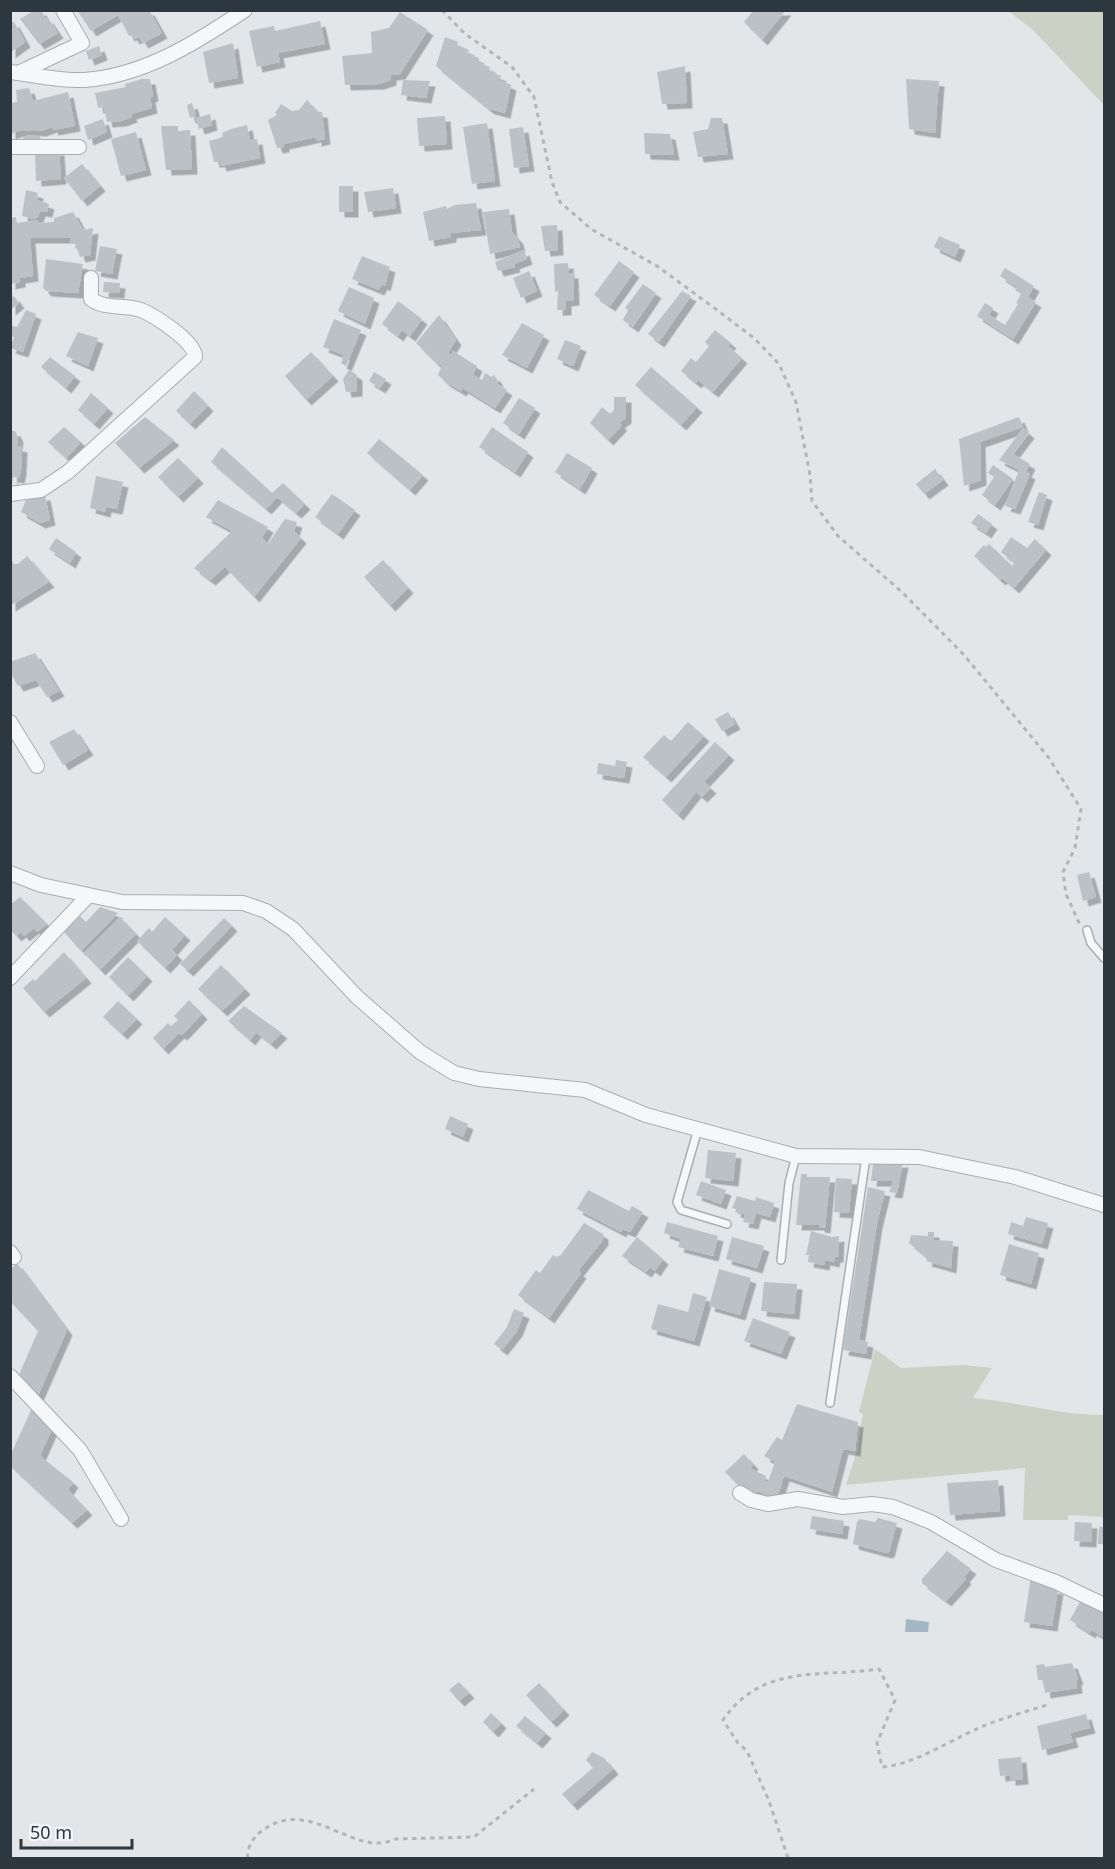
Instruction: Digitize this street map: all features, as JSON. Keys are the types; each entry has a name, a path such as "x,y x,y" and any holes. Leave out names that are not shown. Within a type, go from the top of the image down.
{"street":[{"path":"14,72 82,43 63,10"},
{"path":"14,72 84,80 111,76 144,66 194,44 245,10"},
{"path":"10,147 79,147"},
{"path":"10,494 41,490 68,472 195,357 190,343 149,314 139,309 97,304 91,299 91,278"},
{"path":"10,722 38,766"},
{"path":"10,873 42,885 122,902 243,903 267,911 293,928 357,997 420,1052 454,1073 585,1090 646,1115 796,1156 919,1157 1015,1177 1104,1205"},
{"path":"10,978 88,896"},
{"path":"10,1376 80,1450 121,1519"},
{"path":"740,1493 751,1500 768,1504 798,1499 843,1507 872,1504 892,1507 931,1522 996,1560 1056,1582 1104,1605"}],"lane":[{"path":"1087,930 1091,943 1104,958"},
{"path":"698,1129 677,1202 681,1210 727,1224"},
{"path":"781,1260 789,1184 796,1156"},
{"path":"830,1403 866,1157"}],"path":[{"path":"442,10 464,33 512,67 534,97 552,182 561,202 591,229 657,266 713,307 754,338 779,364 796,402 810,475 812,501 838,536 902,592 964,655 1049,758 1081,809 1075,848 1063,872 1066,894 1072,912 1078,924 1087,930"},
{"path":"788,1858 769,1801 747,1751 738,1743 723,1720 734,1705 756,1688 793,1674 848,1674 879,1670 895,1700 877,1743 882,1767 921,1758 932,1749 984,1726 1047,1705"},
{"path":"248,1858 247,1853 255,1836 272,1823 296,1820 321,1823 354,1839 385,1844 395,1839 474,1837 534,1788"}],"shaded area":[{"path":"1008,11 1104,11 1104,105 1033,30"},
{"path":"875,1349 901,1368 964,1365 992,1368 973,1398 1071,1413 1104,1415 1104,1517 1068,1515 1068,1520 1023,1520 1025,1468 846,1485 857,1451 863,1414 859,1412"}],"water":[{"path":"906,1619 929,1622 928,1632 905,1632"}],"building":[{"path":"35,10 41,10 58,33 39,44 20,19"},
{"path":"77,10 149,10 162,33 143,43 139,37 134,39 132,35 129,36 118,15 91,31"},
{"path":"754,10 786,10 762,40 744,22"},
{"path":"400,12 428,30 400,74 391,75 391,80 379,84 345,85 342,56 372,53 371,32 389,28"},
{"path":"320,21 325,44 278,53 280,62 257,67 249,31 274,26 275,31"},
{"path":"14,22 25,42 10,53 10,23"},
{"path":"445,37 469,50 467,54 479,58 479,63 490,67 489,71 501,76 499,80 511,85 505,113 489,109 436,66"},
{"path":"233,43 238,78 209,83 203,52"},
{"path":"99,46 102,55 89,60 86,51"},
{"path":"685,66 687,103 662,104 657,72"},
{"path":"150,79 153,96 150,97 152,108 131,114 132,117 121,121 107,122 104,107 98,108 95,93 126,87 125,84"},
{"path":"906,79 939,81 935,133 909,129"},
{"path":"403,80 430,81 426,98 401,95"},
{"path":"29,88 33,101 68,92 75,126 53,130 52,127 41,131 22,130 10,134 10,103 17,102 16,90"},
{"path":"307,100 318,112 322,112 325,139 316,141 316,137 284,144 284,147 277,148 268,120 277,115 275,113 281,104 292,111 299,110"},
{"path":"192,103 196,116 190,118 187,105"},
{"path":"210,114 212,125 199,129 196,118"},
{"path":"445,116 447,144 419,146 417,118"},
{"path":"711,118 722,118 728,154 698,157 693,132 708,129"},
{"path":"103,119 107,132 88,140 84,126"},
{"path":"487,123 495,181 472,184 463,127"},
{"path":"247,125 250,140 257,139 260,158 221,166 220,162 214,162 209,141 223,137 222,133 231,129"},
{"path":"161,126 178,126 178,131 190,130 192,169 166,170"},
{"path":"523,127 529,166 514,168 509,129"},
{"path":"136,132 146,170 121,176 111,139"},
{"path":"644,133 670,134 674,155 645,154"},
{"path":"23,136 40,136 41,141 23,142"},
{"path":"59,150 61,179 36,181 35,151"},
{"path":"82,164 100,186 82,201 64,178"},
{"path":"339,186 353,186 353,212 339,212"},
{"path":"393,188 396,208 368,212 364,192"},
{"path":"26,190 38,193 37,200 49,204 47,212 40,211 38,217 34,219 22,216"},
{"path":"476,203 481,230 451,233 451,237 429,241 423,212 446,206 447,209 455,205"},
{"path":"509,209 512,232 518,239 520,247 490,254 483,212"},
{"path":"73,212 83,230 93,228 90,255 80,257 75,243 70,243 70,238 30,238 33,276 20,278 20,282 10,284 10,218 16,217 17,223 38,220 38,223 54,222 54,218"},
{"path":"557,225 558,250 545,251 541,226"},
{"path":"939,236 960,245 955,257 934,247"},
{"path":"100,246 117,249 112,274 95,271"},
{"path":"524,250 527,259 514,264 515,267 498,271 495,262"},
{"path":"362,256 390,267 385,286 382,284 379,290 352,279"},
{"path":"46,259 83,264 78,293 46,291 43,288"},
{"path":"619,261 634,272 610,306 594,295"},
{"path":"568,263 569,273 573,273 574,300 566,301 566,310 557,310 558,291 555,292 554,264"},
{"path":"1005,268 1034,286 1028,297 1036,302 1013,339 977,316 985,303 993,308 989,315 1005,325 1018,304 1016,303 1021,294 1015,290 1017,287 1000,276"},
{"path":"529,271 537,291 521,298 513,278"},
{"path":"104,282 120,283 119,293 103,292"},
{"path":"643,284 656,293 633,327 623,320 628,310 625,308"},
{"path":"349,287 374,298 365,324 338,311"},
{"path":"682,291 691,296 659,342 648,334"},
{"path":"14,296 19,303 10,310 10,299"},
{"path":"398,301 422,319 410,336 402,330 398,336 382,324"},
{"path":"26,310 36,314 23,352 10,348 14,337 10,336 10,325 17,327"},
{"path":"439,315 456,340 448,353 451,355 453,351 477,366 473,375 482,380 485,373 492,377 494,375 498,381 496,383 507,390 495,408 463,388 461,391 446,382 438,375 442,365 436,363 416,343"},
{"path":"334,319 361,330 346,366 341,363 344,355 323,347"},
{"path":"522,323 544,335 527,368 502,355"},
{"path":"715,330 731,343 728,346 742,358 713,392 698,380 696,383 681,371 691,358 696,362 709,346 705,342"},
{"path":"78,332 98,338 88,366 66,356"},
{"path":"565,340 581,346 573,366 557,359"},
{"path":"311,352 333,376 306,400 285,376"},
{"path":"50,357 75,376 66,388 41,367"},
{"path":"651,367 697,407 681,425 635,385"},
{"path":"349,370 357,375 357,391 346,392 343,379"},
{"path":"374,372 386,379 380,388 369,381"},
{"path":"194,391 208,406 190,424 176,411"},
{"path":"91,393 108,408 94,424 78,410"},
{"path":"614,397 626,397 626,418 619,423 622,425 608,440 590,423 602,407 610,414 614,410"},
{"path":"519,398 535,408 519,434 503,423"},
{"path":"145,417 174,440 139,468 115,443"},
{"path":"1019,417 1023,427 980,442 981,480 964,486 959,439"},
{"path":"64,427 81,442 66,458 48,442"},
{"path":"492,427 528,452 515,472 479,447"},
{"path":"1023,428 1029,433 1013,454 1030,464 1026,472 1030,474 1015,509 1005,506 1019,470 999,460"},
{"path":"10,431 15,431 18,437 17,446 22,447 19,478 13,477 12,484"},
{"path":"379,439 423,475 410,490 367,453"},
{"path":"222,447 272,493 283,483 305,504 296,513 277,497 266,509 211,462"},
{"path":"567,453 592,468 580,489 555,472"},
{"path":"178,458 198,478 178,497 158,477"},
{"path":"993,465 1013,479 995,505 982,495 994,477 988,473"},
{"path":"935,469 943,480 924,494 916,484"},
{"path":"96,476 123,482 117,509 106,507 105,512 90,508"},
{"path":"1039,492 1047,495 1038,525 1028,522"},
{"path":"332,494 355,510 338,534 315,517"},
{"path":"45,495 50,520 40,523 21,512 27,497"},
{"path":"218,500 268,527 262,538 268,544 285,519 297,522 294,531 301,538 254,597 225,567 210,580 194,568 232,531 206,517"},
{"path":"978,514 992,524 986,533 971,523"},
{"path":"1011,537 1027,548 1035,539 1046,550 1014,588 1002,578 1000,580 974,556 984,545 986,547 989,544 1012,566 1015,563 1001,552"},
{"path":"56,538 76,552 70,563 49,549"},
{"path":"27,556 49,582 10,606 10,558 14,564 18,564"},
{"path":"383,560 408,588 390,606 364,577"},
{"path":"35,653 59,691 47,697 36,680 18,686 10,672 10,662"},
{"path":"728,712 735,724 722,731 715,719"},
{"path":"688,722 704,736 666,777 643,757 664,735 671,741"},
{"path":"74,729 88,750 63,765 49,742"},
{"path":"715,742 729,755 704,782 711,788 702,797 696,792 678,815 662,800"},
{"path":"616,760 627,762 624,778 597,774 598,763 615,766"},
{"path":"1089,872 1096,897 1083,901 1077,875"},
{"path":"20,897 47,924 37,932 34,928 24,936 21,932 16,936 10,929 10,905"},
{"path":"100,907 118,913 81,951 64,932 80,916 86,922"},
{"path":"120,917 136,934 100,970 84,953"},
{"path":"165,917 185,935 172,950 177,955 165,968 137,941 149,928 152,932"},
{"path":"224,918 232,926 188,971 180,964"},
{"path":"64,952 86,978 44,1012 23,988 33,979 35,981"},
{"path":"128,957 147,976 128,996 109,977"},
{"path":"221,965 245,989 222,1011 198,989"},
{"path":"189,1000 202,1014 182,1035 179,1033 163,1049 153,1038 168,1023 171,1026 178,1020 174,1016"},
{"path":"118,1001 137,1019 122,1034 103,1017"},
{"path":"244,1006 282,1033 271,1044 256,1032 250,1040 228,1021"},
{"path":"450,1116 468,1124 463,1137 445,1129"},
{"path":"708,1150 736,1153 733,1181 705,1178"},
{"path":"903,1162 897,1193 889,1192 893,1181 871,1181 873,1164"},
{"path":"801,1174 807,1174 807,1177 830,1177 825,1228 819,1225 796,1225"},
{"path":"836,1178 852,1179 849,1213 834,1212"},
{"path":"701,1181 726,1190 721,1204 696,1195"},
{"path":"868,1187 885,1191 877,1223 859,1340 868,1342 866,1354 843,1350"},
{"path":"588,1190 629,1211 632,1206 643,1212 630,1232 622,1229 621,1232 577,1209"},
{"path":"737,1196 755,1201 756,1197 774,1203 770,1217 756,1213 753,1224 743,1222 745,1214 735,1212 736,1209 732,1208"},
{"path":"1026,1217 1048,1223 1042,1244 1008,1234 1011,1222 1023,1226"},
{"path":"667,1222 718,1236 713,1256 678,1247 681,1239 664,1233"},
{"path":"584,1223 603,1234 603,1240 578,1271 581,1273 549,1318 518,1295 536,1270 540,1273 553,1255 556,1257 561,1255"},
{"path":"811,1231 832,1237 839,1236 838,1257 835,1257 834,1262 825,1260 824,1265 808,1262 809,1255 806,1255"},
{"path":"928,1232 934,1232 934,1240 953,1241 951,1268 926,1261 927,1258 909,1243 911,1235 928,1236"},
{"path":"637,1237 663,1259 655,1271 650,1267 646,1272 622,1256"},
{"path":"732,1237 764,1246 757,1268 726,1259"},
{"path":"1009,1244 1039,1253 1031,1284 1000,1275"},
{"path":"17,1263 67,1330 37,1398 18,1377 38,1331 10,1301 10,1270"},
{"path":"719,1269 751,1278 740,1315 709,1306"},
{"path":"764,1282 797,1284 794,1314 761,1311"},
{"path":"693,1293 707,1297 694,1341 651,1329 658,1304 688,1312"},
{"path":"514,1309 524,1313 517,1331 502,1350 494,1344 507,1327"},
{"path":"753,1318 790,1332 781,1354 744,1341"},
{"path":"797,1404 858,1422 855,1451 843,1449 832,1492 784,1476 776,1501 758,1491 755,1494 744,1491 725,1472 744,1454 753,1464 750,1468 766,1476 765,1481 768,1482 775,1462 764,1456 777,1437 782,1440"},
{"path":"32,1408 52,1429 40,1456 73,1482 68,1490 87,1510 72,1523 10,1466 10,1456"},
{"path":"998,1480 1000,1511 950,1515 947,1483"},
{"path":"812,1516 844,1521 842,1534 810,1529"},
{"path":"878,1518 897,1523 889,1552 853,1544 857,1522 860,1519 875,1522"},
{"path":"1075,1522 1092,1523 1091,1542 1074,1541"},
{"path":"1099,1527 1104,1527 1104,1544 1098,1544"},
{"path":"947,1551 971,1569 964,1577 966,1579 946,1601 922,1583 922,1579"},
{"path":"1031,1577 1047,1583 1047,1587 1058,1589 1052,1626 1024,1622"},
{"path":"1081,1600 1104,1613 1103,1637 1091,1630 1090,1633 1070,1620"},
{"path":"1072,1663 1078,1679 1076,1680 1077,1688 1045,1693 1043,1680 1038,1680 1036,1665 1044,1664 1045,1667"},
{"path":"459,1682 469,1693 459,1701 449,1690"},
{"path":"539,1683 564,1710 551,1722 526,1695"},
{"path":"491,1713 501,1723 493,1732 483,1722"},
{"path":"1086,1714 1090,1728 1070,1733 1073,1742 1042,1750 1037,1726"},
{"path":"525,1716 546,1733 537,1743 516,1726"},
{"path":"592,1752 604,1758 613,1769 572,1805 562,1794 593,1768 586,1760"},
{"path":"1021,1757 1023,1779 1010,1780 1010,1775 1000,1776 998,1759"}]}
